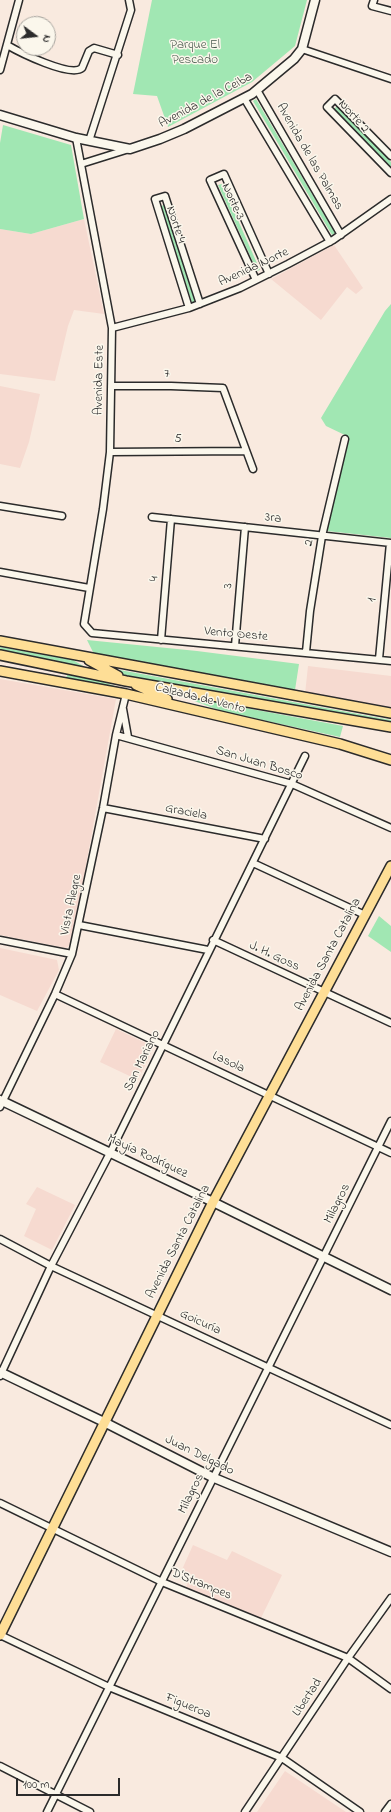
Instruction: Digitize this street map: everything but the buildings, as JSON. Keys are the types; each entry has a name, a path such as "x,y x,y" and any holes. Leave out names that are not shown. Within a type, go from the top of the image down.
{"main road":[{"name":"Calzada de Vento","path":"0,641 391,713"},
{"name":"Calzada de Vento","path":"0,655 126,681 391,727"},
{"path":"85,657 126,681 158,696 215,716"},
{"name":"Calzada de Vento","path":"0,671 126,694 340,744 391,760"},
{"name":"Avenida Santa Catalina","path":"0,1635 213,1202 391,866"}],"street":[{"path":"0,70 19,0"},
{"path":"89,142 118,55 131,10 129,0"},
{"name":"Avenida de la Ceiba","path":"81,164 130,149 184,129 257,90 294,59 302,49 315,0"},
{"path":"374,0 372,6 391,11"},
{"path":"7,45 30,58 74,71 80,71 90,51 94,48 118,55"},
{"path":"302,49 391,78"},
{"name":"Avenida de las Palmas","path":"257,90 342,235"},
{"name":"Avenida de las Palmas","path":"244,98 330,242"},
{"name":"Norte 2","path":"391,156 335,99 327,107 391,173"},
{"path":"0,115 89,142 130,149"},
{"name":"Avenida Este","path":"76,138 112,328 110,452 104,503 84,624"},
{"name":"Norte 3","path":"256,280 210,180 224,174 269,274"},
{"name":"Norte 4","path":"189,308 155,199 165,196 200,304"},
{"name":"Avenida Norte","path":"112,328 189,308 269,274 342,235 391,199"},
{"name":"7","path":"111,386 223,388 246,451"},
{"name":"2","path":"306,652 310,611 322,536 345,439"},
{"path":"246,451 253,469"},
{"name":"5","path":"110,452 246,451"},
{"path":"0,506 62,516"},
{"name":"3ra","path":"152,517 390,543"},
{"name":"4","path":"161,640 171,519"},
{"name":"3","path":"234,646 245,527"},
{"name":"1","path":"379,660 390,543"},
{"path":"0,572 89,588"},
{"name":"Vento Oeste","path":"84,624 92,633 391,661"},
{"name":"Vista Alegre","path":"1,1103 55,994 72,954 103,808 116,735 126,694"},
{"path":"122,707 128,737"},
{"name":"San Juan Bosco","path":"116,735 128,737 292,784 391,828"},
{"name":"San Mariano","path":"0,1374 51,1266 110,1153 208,950 265,840 305,756"},
{"name":"Graciela","path":"103,808 265,840"},
{"path":"253,863 365,915"},
{"path":"79,925 208,950"},
{"path":"0,940 72,954"},
{"name":"J. H. Goss","path":"213,940 391,1024"},
{"name":"Lasola","path":"55,994 391,1153"},
{"name":"Mayía Rodríguez","path":"1,1103 213,1202 391,1290"},
{"name":"Milagros","path":"46,1812 391,1121"},
{"name":"Goicuría","path":"0,1239 51,1266 391,1425"},
{"name":"Juan Delgado","path":"0,1374 104,1422 212,1477 391,1552"},
{"name":"D'Strampes","path":"0,1503 162,1582 348,1658 391,1689"},
{"name":"Libertad","path":"245,1812 348,1658 391,1598"},
{"name":"Figueroa","path":"0,1635 109,1688 282,1758 360,1812"},
{"path":"0,1766 90,1812"},
{"path":"385,1812 391,1804"}],"shaded area":[{"path":"84,219 104,314 74,310 68,326 55,381 0,374 0,229 31,234"},
{"path":"334,245 363,288 356,294 347,287 321,320 271,279"},
{"path":"0,386 40,394 29,442 20,468 0,464"},
{"path":"308,666 391,676 391,709 305,694"},
{"path":"0,679 116,699 72,943 66,948 0,935"},
{"path":"0,948 57,960 59,970 37,1011 0,995"},
{"path":"116,1029 154,1047 138,1080 100,1062"},
{"path":"37,1187 75,1205 52,1250 24,1236 36,1209 26,1204"},
{"path":"193,1545 227,1560 232,1551 282,1575 261,1618 186,1587 190,1578 180,1574"},
{"path":"285,1771 346,1812 257,1812"}],"green space":[{"name":"Parque El Pescado","path":"152,0 307,0 295,46 252,82 168,127 157,96 133,94"},
{"path":"256,99 335,233 332,235 253,101"},
{"path":"337,106 391,162 391,167 334,109"},
{"path":"3,125 71,145 84,219 31,234 0,229 0,143"},
{"path":"222,184 260,270 257,271 218,185"},
{"path":"164,205 195,302 192,303 161,206"},
{"path":"391,304 391,538 327,531 349,437 326,426 321,418 385,311"},
{"path":"87,640 197,651 299,664 295,690 94,654"},
{"path":"0,647 73,660 85,667 0,651"},
{"path":"109,668 391,720 391,723 126,676"},
{"path":"68,674 101,681 129,691 65,679"},
{"path":"181,696 343,726 340,737 221,711"},
{"path":"379,916 391,926 391,952 368,936"}]}
